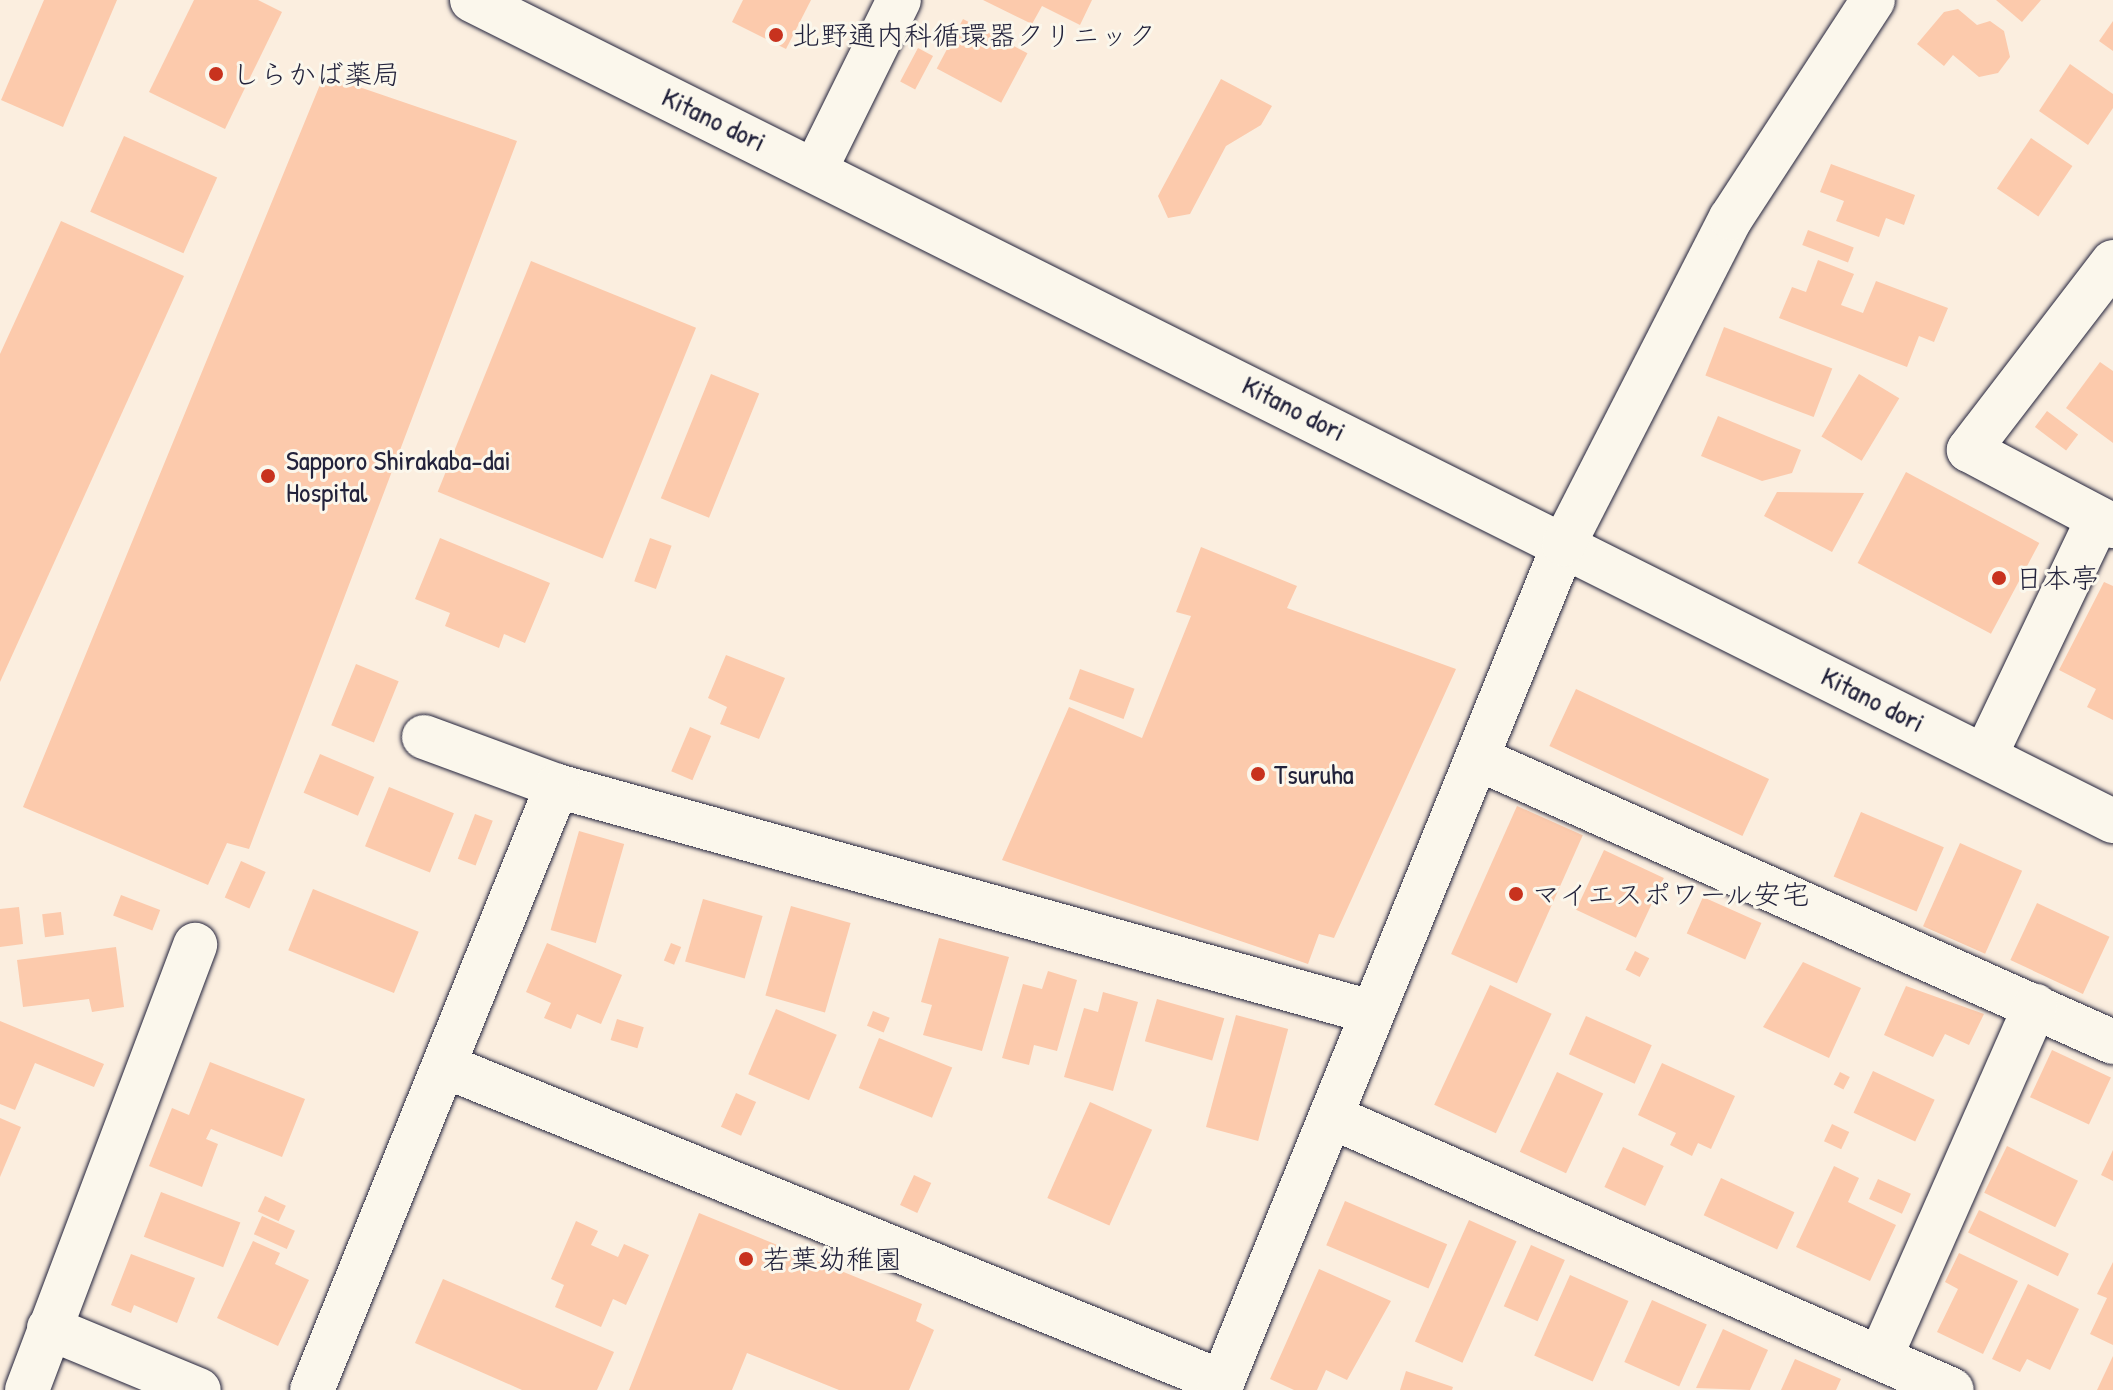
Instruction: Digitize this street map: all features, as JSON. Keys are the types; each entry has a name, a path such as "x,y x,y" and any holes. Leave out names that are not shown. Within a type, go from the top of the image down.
{"street":[{"path":"816,168 899,0"},
{"path":"447,1067 1220,1386 1332,1117 1371,1012 1481,760 1564,544 1731,218 1873,0"},
{"name":"Kitano dori","path":"491,4 2113,821"},
{"path":"1985,756 2106,522 1969,450 2113,262"},
{"path":"424,737 557,786 1371,1012"},
{"path":"1481,760 2113,1042"},
{"path":"312,1390 447,1067 557,786"},
{"path":"27,1390 195,945"},
{"path":"1880,1358 2035,1006"},
{"path":"1332,1117 1952,1390"},
{"path":"49,1328 199,1390"}],"building":[{"path":"44,0 117,0 63,127 1,100"},
{"path":"194,0 258,0 282,12 225,129 149,92"},
{"name":"北野通内科循環器クリニック","path":"743,0 811,0 786,49 732,22"},
{"path":"983,0 1092,0 1080,25 1042,6 1032,24"},
{"path":"1996,0 2041,0 2022,22"},
{"path":"1958,9 1977,25 1990,21 2004,31 2010,57 1998,73 1979,77 1953,55 1944,66 1917,44 1944,12"},
{"path":"963,19 1027,53 1001,103 937,68"},
{"path":"2113,21 2113,51 2099,41"},
{"path":"918,48 933,56 915,90 900,82"},
{"path":"2070,64 2113,94 2113,108 2088,145 2039,111"},
{"path":"324,75 517,141 249,849 227,843 208,885 23,807"},
{"path":"1221,79 1272,106 1261,125 1226,146 1190,214 1168,218 1158,196"},
{"path":"124,136 217,177 183,253 90,212"},
{"path":"2031,138 2072,166 2038,217 1997,189"},
{"path":"1831,164 1915,195 1904,225 1886,218 1879,237 1836,221 1844,201 1820,192"},
{"path":"61,221 184,276 0,682 0,354"},
{"path":"1808,230 1854,248 1848,262 1802,245"},
{"path":"1818,260 1854,274 1841,305 1863,313 1876,281 1948,308 1934,342 1919,336 1907,367 1779,318 1792,287 1806,292"},
{"path":"531,261 696,328 603,559 438,492"},
{"path":"1724,327 1832,369 1814,417 1705,376"},
{"path":"2100,362 2113,371 2113,443 2066,408"},
{"path":"711,374 759,393 709,518 661,498"},
{"path":"1859,374 1899,398 1862,461 1821,437"},
{"path":"2047,411 2078,434 2066,450 2035,427"},
{"path":"1718,416 1801,450 1792,473 1762,481 1701,456"},
{"path":"1906,472 2039,543 1991,634 1858,563"},
{"path":"1777,492 1864,493 1832,552 1764,516"},
{"path":"440,538 550,583 525,643 504,634 499,648 445,626 450,613 415,599"},
{"path":"650,538 672,546 656,589 634,581"},
{"path":"1201,547 1297,586 1287,608 1456,669 1334,938 1319,934 1308,964 1002,860 1069,707 1142,738 1191,616 1176,612"},
{"path":"2104,582 2113,586 2113,720 2087,707 2096,689 2059,670"},
{"path":"726,655 785,678 759,739 720,724 727,707 708,698"},
{"path":"356,664 399,681 374,742 331,725"},
{"path":"1080,669 1135,689 1124,719 1069,699"},
{"path":"1576,689 1769,779 1742,836 1549,746"},
{"path":"690,727 711,736 692,780 671,771"},
{"path":"320,754 374,777 358,816 304,793"},
{"path":"389,787 454,813 430,873 365,846"},
{"name":"マイエスポワール安宅","path":"1517,806 1583,835 1517,983 1451,954"},
{"path":"1861,812 1944,847 1916,912 1834,876"},
{"path":"475,814 493,821 476,866 458,859"},
{"path":"579,831 624,844 596,943 551,930"},
{"path":"1960,843 2022,871 1985,954 1923,926"},
{"path":"1604,850 1664,878 1636,938 1576,910"},
{"path":"241,861 266,872 249,909 225,898"},
{"path":"313,889 419,932 394,993 288,950"},
{"path":"121,895 160,910 152,931 113,916"},
{"path":"1703,897 1761,923 1745,960 1687,934"},
{"path":"703,899 763,916 745,979 685,961"},
{"path":"2037,903 2110,937 2083,994 2010,960"},
{"path":"791,906 851,923 825,1012 765,995"},
{"path":"19,907 23,944 0,947 0,909"},
{"path":"61,912 64,935 45,937 42,914"},
{"path":"939,938 1009,957 982,1051 923,1035 932,1005 921,1002"},
{"path":"547,943 622,975 601,1024 577,1014 571,1029 544,1018 551,1003 526,992"},
{"path":"671,943 681,947 674,965 664,961"},
{"path":"116,947 124,1007 92,1012 89,999 23,1007 17,960"},
{"path":"1635,951 1649,958 1640,977 1625,970"},
{"path":"1803,962 1861,988 1829,1058 1763,1027"},
{"path":"1048,971 1077,980 1057,1051 1034,1045 1029,1065 1002,1058 1023,984 1042,989"},
{"path":"1490,985 1552,1014 1496,1133 1434,1105"},
{"path":"1906,986 1984,1014 1969,1045 1945,1034 1933,1057 1884,1035"},
{"path":"1103,992 1138,1002 1113,1091 1064,1077 1084,1008 1098,1012"},
{"path":"1157,999 1224,1018 1212,1061 1145,1041"},
{"path":"776,1009 837,1035 809,1100 748,1074"},
{"path":"873,1011 890,1018 884,1033 867,1026"},
{"path":"1236,1015 1288,1029 1258,1141 1206,1127"},
{"path":"1586,1016 1652,1045 1635,1084 1569,1054"},
{"path":"617,1019 644,1027 637,1048 611,1040"},
{"path":"0,1021 104,1064 94,1087 35,1063 15,1110 0,1104"},
{"path":"879,1038 952,1068 932,1118 859,1088"},
{"path":"2052,1050 2111,1077 2089,1125 2030,1097"},
{"path":"210,1062 305,1099 282,1157 211,1129 206,1139 218,1144 202,1187 149,1166 172,1108 189,1115"},
{"path":"1662,1063 1735,1096 1711,1149 1698,1143 1692,1156 1670,1145 1676,1133 1638,1115"},
{"path":"1873,1071 1935,1100 1915,1141 1854,1113"},
{"path":"1557,1072 1603,1094 1566,1173 1520,1152"},
{"path":"1840,1072 1850,1077 1843,1089 1834,1084"},
{"path":"736,1093 756,1102 741,1136 721,1127"},
{"path":"1090,1102 1152,1130 1109,1226 1047,1198"},
{"path":"0,1118 21,1127 0,1177"},
{"path":"1832,1124 1849,1132 1841,1149 1824,1141"},
{"path":"2007,1146 2078,1181 2055,1227 1984,1193"},
{"path":"1623,1147 1664,1166 1645,1206 1604,1187"},
{"path":"2113,1150 2113,1181 2101,1175"},
{"path":"1834,1166 1859,1178 1848,1202 1896,1225 1870,1281 1796,1247"},
{"path":"914,1175 931,1183 917,1213 900,1205"},
{"path":"1721,1178 1794,1212 1777,1249 1704,1215"},
{"path":"1878,1179 1911,1194 1902,1214 1869,1199"},
{"path":"161,1192 240,1222 223,1267 144,1237"},
{"path":"265,1196 286,1206 279,1221 258,1211"},
{"path":"1345,1201 1447,1244 1428,1289 1326,1245"},
{"path":"1979,1210 2069,1254 2058,1276 1968,1232"},
{"name":"若葉幼稚園","path":"699,1213 922,1304 916,1321 934,1330 909,1390 839,1390 747,1353 732,1390 629,1390"},
{"path":"262,1216 295,1231 287,1249 254,1234"},
{"path":"1469,1220 1517,1241 1462,1363 1415,1342"},
{"path":"576,1221 598,1231 591,1245 618,1257 624,1244 649,1255 626,1305 613,1299 601,1327 555,1307 564,1285 551,1279"},
{"path":"253,1241 280,1253 275,1264 309,1280 278,1346 217,1318"},
{"path":"1531,1245 1565,1260 1538,1321 1504,1306"},
{"path":"1959,1253 2018,1281 1983,1354 1937,1332 1958,1289 1945,1282"},
{"path":"131,1254 195,1278 177,1323 134,1305 131,1313 111,1305"},
{"path":"2113,1262 2113,1345 2090,1334 2107,1298 2097,1294"},
{"path":"1319,1269 1391,1301 1347,1380 1326,1370 1317,1390 1294,1390 1270,1379"},
{"path":"1570,1275 1628,1301 1593,1381 1534,1355"},
{"path":"443,1279 614,1352 597,1390 522,1390 415,1343"},
{"path":"2028,1284 2079,1309 2050,1370 2027,1359 2020,1372 1992,1359"},
{"path":"1652,1300 1707,1324 1679,1387 1624,1362"},
{"path":"1723,1329 1768,1350 1750,1390 1696,1388"},
{"path":"2113,1356 2113,1390 2097,1390"},
{"path":"1795,1359 1841,1379 1836,1390 1781,1390"},
{"path":"1406,1371 1453,1387 1452,1390 1400,1390"}],"place":[{"name":"北野通内科循環器クリニック","path":"776,35"},
{"name":"しらかば薬局","path":"216,74"},
{"name":"Sapporo Shirakaba-dai Hospital","path":"268,476"},
{"name":"日本亭","path":"1999,578"},
{"name":"Tsuruha","path":"1258,774"},
{"name":"マイエスポワール安宅","path":"1516,894"},
{"name":"若葉幼稚園","path":"746,1259"}]}
